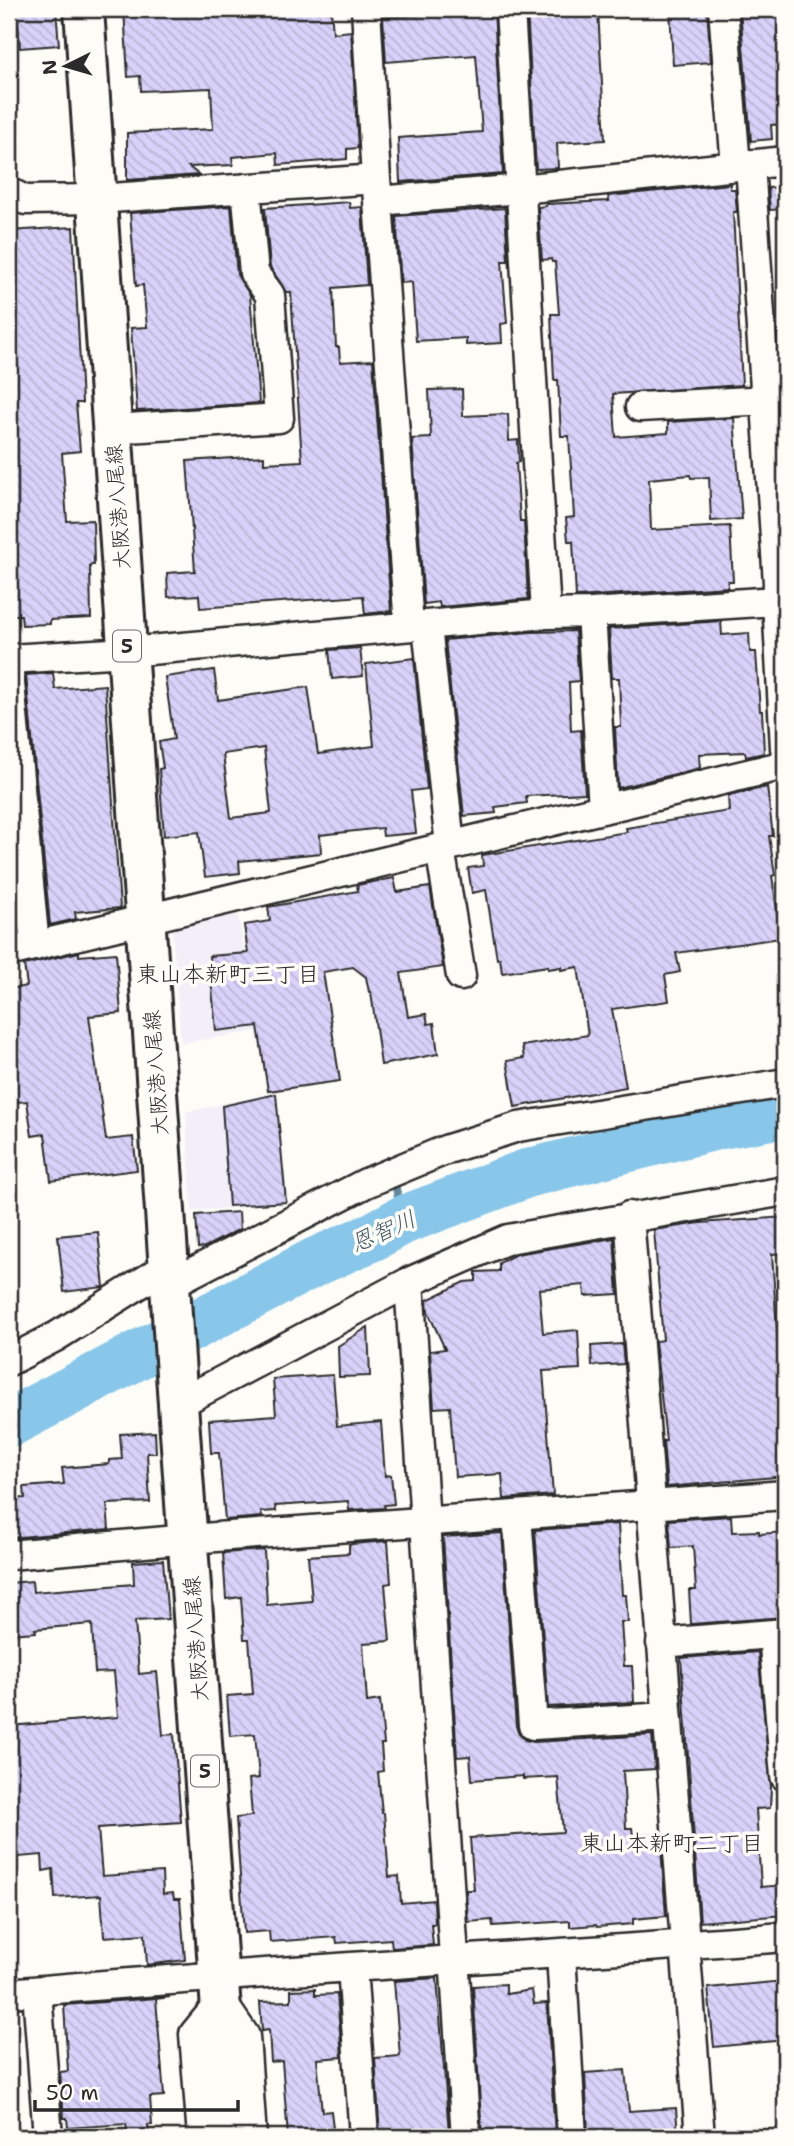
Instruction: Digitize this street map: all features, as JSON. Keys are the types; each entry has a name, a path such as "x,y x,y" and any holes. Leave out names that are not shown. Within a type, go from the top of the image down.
{"main road":[{"name":"大阪港八尾線","path":"84,9 230,2137"}],"street":[{"path":"366,9 377,190 418,625 461,976"},
{"path":"510,9 546,614"},
{"path":"723,9 776,399 785,748"},
{"path":"9,192 25,200 97,199 246,188 521,189 785,161"},
{"path":"113,429 279,418 270,295 254,273 246,188"},
{"path":"640,407 776,399"},
{"path":"9,659 128,652 546,614 591,613 780,588"},
{"path":"591,613 603,809"},
{"path":"9,673 22,949 785,765"},
{"path":"9,1361 169,1275 366,1183 448,1149 518,1127 785,1083"},
{"path":"178,1404 409,1282 508,1239 785,1191"},
{"path":"629,1216 700,2137"},
{"path":"409,1282 466,2137"},
{"path":"9,1555 785,1495"},
{"path":"517,1516 533,1725 667,1717"},
{"path":"661,1643 779,1634 785,1776"},
{"path":"9,1993 37,1990 220,1988 352,1967 785,1937"},
{"path":"561,1954 572,2137"},
{"path":"352,1967 364,2137"},
{"path":"202,2137 194,2034 220,1988"},
{"path":"220,1988 245,2036 252,2137"},
{"path":"37,1990 48,2137"}],"shaded area":[{"path":"237,909 257,1031 181,1043 172,926"},
{"path":"276,1092 288,1203 192,1211 186,1112"}],"building":[{"path":"17,9 56,9 59,45 20,48"},
{"path":"124,9 331,9 333,33 351,31 358,148 347,149 347,159 278,165 277,153 232,157 233,165 189,167 199,175 127,180 127,133 213,129 211,88 141,91 140,76 128,77"},
{"path":"494,9 503,174 400,182 398,138 482,132 476,55 386,62 383,17"},
{"path":"527,9 598,9 605,140 557,143 558,168 536,169"},
{"path":"670,9 707,9 711,62 673,65"},
{"path":"740,9 781,9 785,58 785,124 771,125 772,139 751,141"},
{"path":"730,184 730,189 735,189 737,212 733,212 742,385 613,394 616,437 668,433 668,422 734,418 742,519 711,521 709,477 691,478 690,475 649,479 651,530 730,526 733,581 728,581 728,587 576,597 573,541 568,541 566,518 574,517 569,436 561,436 558,380 554,380 551,314 559,314 555,262 551,259 542,260 538,207 546,204 609,201 608,196"},
{"path":"785,187 785,209 770,210 768,188"},
{"path":"349,202 350,208 362,207 367,285 333,288 336,347 339,347 340,362 373,360 391,611 365,614 363,596 200,608 199,595 168,597 167,573 195,571 187,461 264,456 264,463 302,461 291,292 286,292 270,267 265,208"},
{"path":"231,206 237,275 250,295 259,403 137,411 131,328 147,327 143,285 136,286 130,213"},
{"path":"505,208 508,261 502,261 507,323 501,324 502,343 466,345 466,338 416,341 412,282 401,283 396,216"},
{"path":"73,227 82,403 76,403 80,451 62,453 67,521 93,520 91,618 50,620 50,624 22,625 21,615 9,615 9,458 15,458 13,414 9,415 9,231"},
{"path":"462,389 463,416 508,414 509,441 518,440 519,462 516,463 520,521 524,521 528,599 440,607 439,602 424,604 412,439 431,438 429,390"},
{"path":"721,621 722,635 749,633 750,652 756,652 764,753 746,757 745,752 699,754 700,768 618,788 615,727 621,727 619,678 612,678 609,629"},
{"path":"575,631 579,681 569,682 571,731 581,730 585,793 526,796 527,803 495,807 496,813 464,816 445,640 530,632"},
{"path":"360,648 363,676 332,679 329,650"},
{"path":"414,658 427,789 411,791 416,833 383,836 382,828 320,835 321,853 239,861 240,873 205,877 199,832 164,836 159,769 163,768 159,742 174,739 165,677 214,670 218,700 308,687 318,754 374,746 366,664","holes":["264,748 271,813 231,818 223,754"]},
{"path":"53,673 55,689 105,685 120,908 75,912 76,919 50,925 26,675"},
{"path":"767,787 773,836 769,836 775,875 772,876 781,938 676,953 680,972 665,975 669,1001 612,1009 626,1087 515,1107 507,1061 524,1058 522,1046 588,1035 578,967 561,970 561,967 548,969 548,966 502,973 500,958 497,959 486,890 472,893 468,868 483,866 482,855 627,832 626,828 729,811 728,796"},
{"path":"9,846 17,932 9,933"},
{"path":"394,878 397,892 430,887 443,967 401,973 408,1017 426,1014 428,1024 434,1023 438,1054 381,1065 371,992 366,977 353,967 323,972 340,1081 268,1091 258,1026 216,1031 209,956 248,953 244,925 270,921 268,907 358,891 357,885"},
{"path":"79,952 79,956 116,953 121,1013 89,1016 106,1140 133,1137 137,1170 51,1181 45,1134 32,1136 27,1101 9,1103 9,1047 13,1047 9,989 27,986 24,965"},
{"path":"276,1094 286,1202 229,1206 222,1106"},
{"path":"239,1212 240,1229 198,1248 196,1215"},
{"path":"785,1217 785,1253 772,1254 779,1360 785,1360 785,1417 780,1417 785,1476 667,1487 663,1441 666,1441 655,1341 663,1340 654,1230 700,1223"},
{"path":"98,1232 104,1287 64,1292 58,1236"},
{"path":"614,1238 618,1294 585,1296 584,1285 539,1289 543,1333 578,1330 580,1369 543,1371 553,1495 504,1499 502,1474 455,1477 450,1407 434,1408 430,1351 445,1349 428,1312 427,1300 464,1282 476,1281 476,1272 499,1271 499,1263 516,1254"},
{"path":"368,1327 370,1376 339,1377 338,1346"},
{"path":"622,1344 624,1364 592,1366 591,1346"},
{"path":"333,1375 337,1426 381,1422 385,1476 391,1475 394,1504 384,1505 385,1508 349,1510 348,1501 275,1506 276,1511 261,1512 262,1517 225,1520 219,1453 211,1453 209,1420 276,1415 273,1379"},
{"path":"155,1432 156,1453 147,1453 150,1502 107,1504 109,1529 9,1538 9,1499 25,1498 24,1487 64,1484 62,1468 109,1464 109,1460 122,1459 120,1434"},
{"path":"731,1516 732,1532 785,1532 785,1617 691,1624 689,1590 696,1590 693,1546 671,1548 669,1520"},
{"path":"618,1524 622,1595 626,1595 628,1622 621,1622 624,1666 632,1666 634,1702 548,1707 535,1530"},
{"path":"502,1533 516,1726 519,1734 525,1740 534,1742 652,1735 655,1769 623,1771 626,1828 632,1828 633,1835 660,1834 666,1916 633,1919 633,1924 597,1927 570,1927 570,1921 493,1926 492,1920 468,1922 466,1890 474,1890 470,1838 563,1832 558,1777 523,1779 523,1776 472,1780 470,1756 457,1757 443,1537"},
{"path":"388,1541 391,1583 385,1584 390,1641 363,1643 367,1702 380,1700 384,1744 381,1744 383,1771 378,1772 389,1877 399,1876 401,1903 434,1900 435,1924 431,1924 433,1945 392,1948 391,1939 337,1943 336,1937 270,1942 269,1931 244,1933 236,1818 252,1816 249,1779 259,1778 255,1734 230,1736 227,1696 253,1694 249,1639 244,1639 241,1597 226,1599 223,1553 264,1550 267,1605 312,1601 308,1556 349,1553 349,1545 352,1544"},
{"path":"163,1560 168,1619 135,1621 139,1674 157,1672 163,1735 174,1734 181,1822 98,1828 102,1876 162,1872 163,1894 173,1893 174,1899 180,1899 185,1960 147,1965 145,1934 104,1937 101,1895 55,1898 53,1869 43,1871 42,1855 19,1857 15,1812 10,1812 9,1726 118,1717 114,1672 95,1673 92,1624 9,1634 9,1583 32,1581 33,1592 134,1584 133,1562"},
{"path":"758,1652 771,1787 770,1808 756,1809 761,1887 785,1885 785,1915 700,1922 681,1658"},
{"path":"437,1978 449,2133 380,2137 375,2058 400,2056 394,1981"},
{"path":"785,1981 785,2040 714,2047 708,1988"},
{"path":"506,1984 506,1994 532,1990 534,2004 547,2003 555,2136 482,2137 473,1986"},
{"path":"315,1989 315,1995 337,1994 342,2057 317,2059 322,2112 331,2111 334,2137 288,2137 282,2061 271,2062 269,2030 262,2031 260,2002 291,2001 291,1990"},
{"path":"170,1997 156,1999 164,2096 150,2097 152,2125 148,2125 149,2135 128,2136 126,2124 68,2128 67,2118 64,2118 60,2072 68,2071 64,2005"},
{"path":"625,2070 629,2111 676,2108 678,2137 591,2137 591,2133 588,2134 585,2073"}],"waterway":[{"name":"恩智川","path":"9,1423 315,1262 403,1220 528,1173 719,1125 785,1113"},
{"path":"395,1184 403,1220"}],"district":[{"name":"東山本新町三丁目","path":"228,974"},
{"name":"東山本新町二丁目","path":"672,1843"}]}
